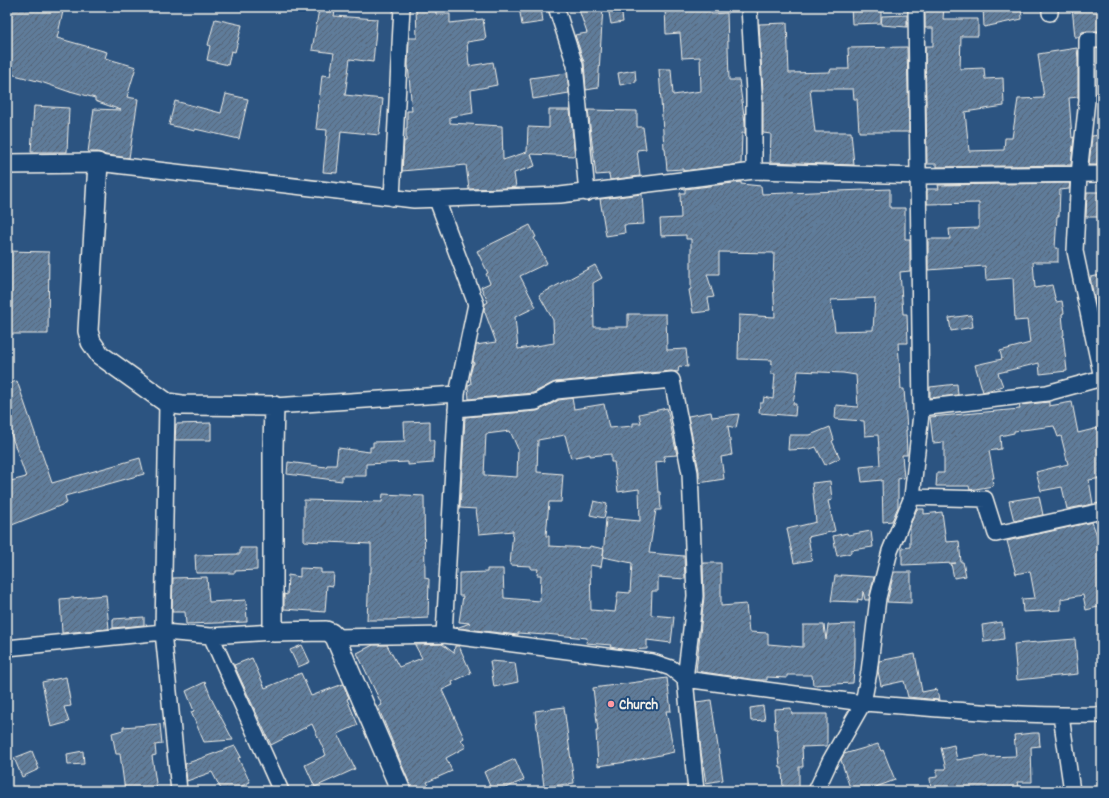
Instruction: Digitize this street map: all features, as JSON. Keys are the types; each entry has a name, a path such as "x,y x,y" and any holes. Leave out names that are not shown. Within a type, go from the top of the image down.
{"main road":[{"path":"7,164 98,163 88,331 91,342 100,355 167,403 182,405 274,406 272,448 273,632 326,631 335,636 401,791"}],"street":[{"path":"392,198 402,7"},
{"path":"556,7 575,65 587,193"},
{"path":"750,7 754,92 754,171"},
{"path":"816,791 830,761 864,703 878,598 890,552 912,497 921,408 916,7"},
{"path":"921,408 1047,394 1102,378 1075,250 1079,174 1087,100 1087,40 1102,40"},
{"path":"98,163 414,200 587,193 754,171 919,176 1102,174"},
{"path":"437,200 476,304 457,394 444,635"},
{"path":"456,409 536,402 556,391 672,380 690,473 695,596 685,679 696,791"},
{"path":"274,406 457,394"},
{"path":"167,403 164,632 179,791"},
{"path":"912,497 985,499 996,534 1102,511"},
{"path":"7,648 164,632 212,636 273,632"},
{"path":"335,636 444,635 653,662 671,668 685,679 864,703 999,714 1061,716 1102,715"},
{"path":"212,636 281,791"},
{"path":"1061,716 1072,791"}],"building":[{"path":"7,7 64,7 57,38 107,52 105,58 136,67 127,97 138,99 129,158 105,155 98,152 88,152 94,109 121,110 95,101 95,98 7,73"},
{"path":"416,7 436,7 436,14 450,14 450,23 483,19 486,39 467,42 469,66 493,62 497,85 471,90 473,113 450,117 450,123 502,126 503,160 527,152 528,127 549,128 549,110 570,110 575,156 531,154 535,166 514,173 516,187 506,188 469,189 466,165 402,171 404,141 406,141 407,111 412,111 408,64 409,38 417,38"},
{"path":"519,7 541,7 543,22 522,25"},
{"path":"578,7 603,7 598,88 586,90 584,62 575,35 587,33"},
{"path":"608,7 621,7 623,22 611,24"},
{"path":"665,7 711,7 711,14 727,13 729,80 739,80 745,122 745,133 742,133 741,164 683,171 683,169 667,170 664,148 659,69 671,69 673,95 701,91 700,57 682,58 680,33 666,34"},
{"path":"851,7 881,7 881,23 852,24"},
{"path":"925,7 944,7 943,19 978,19 978,36 961,36 960,69 984,68 985,79 1003,78 1004,106 965,112 969,151 1004,150 1005,138 1012,138 1018,99 1044,98 1038,54 1077,48 1078,97 1069,98 1072,138 1074,137 1071,165 937,167 937,164 927,164 925,46 933,46 933,28 925,28"},
{"path":"983,7 1021,7 1022,19 984,27"},
{"path":"1072,7 1102,7 1102,31 1082,32 1079,37 1075,37"},
{"path":"319,9 335,11 334,16 377,19 373,62 350,59 345,95 383,99 379,135 341,131 337,173 323,172 327,130 316,129 322,75 330,76 334,53 312,50"},
{"path":"907,15 907,27 881,25 882,16"},
{"path":"215,19 242,25 235,52 231,51 228,65 207,60 210,46 208,45"},
{"path":"787,23 789,73 830,72 831,69 849,69 848,48 907,47 909,132 859,132 857,99 854,99 853,89 810,89 815,132 851,132 854,165 770,162 771,134 763,133 763,92 759,24"},
{"path":"635,70 636,82 620,85 618,73"},
{"path":"567,73 569,93 533,99 530,78"},
{"path":"226,94 248,99 239,139 169,125 175,101 221,113"},
{"path":"34,106 69,108 67,152 31,152"},
{"path":"588,110 637,111 637,127 643,127 646,149 637,150 640,176 610,180 609,174 596,175"},
{"path":"1100,135 1097,165 1089,165 1092,136"},
{"path":"741,182 741,184 761,186 762,194 890,189 890,208 905,208 905,239 910,239 910,271 900,272 903,314 907,314 908,343 898,343 901,389 904,389 907,455 902,455 904,478 898,479 898,507 892,521 883,522 882,480 862,482 860,467 880,465 878,435 865,436 864,421 835,419 836,405 858,407 856,375 798,371 793,404 796,404 795,416 759,413 760,403 763,403 764,397 773,399 775,374 771,374 772,360 738,359 739,315 775,317 773,281 774,253 719,252 719,274 707,274 714,297 708,298 710,311 693,313 689,290 691,289 691,239 686,239 686,235 661,236 660,219 681,218 680,193 685,193 685,189","holes":["875,298 873,330 835,331 831,300"]},
{"path":"1070,183 1069,189 1060,190 1059,216 1057,216 1055,248 1058,248 1058,262 1033,262 1035,288 1052,285 1056,302 1062,301 1064,313 1062,314 1063,335 1067,371 1040,374 1039,363 998,373 1003,386 983,392 975,365 1002,359 1000,351 1030,343 1027,320 1015,321 1013,278 986,280 985,266 928,270 928,239 950,239 949,229 979,228 979,203 927,204 927,189 939,189 938,185"},
{"path":"1087,192 1099,192 1099,217 1086,217"},
{"path":"642,194 644,224 624,225 625,233 606,236 600,199"},
{"path":"530,225 536,237 534,238 547,263 520,276 536,307 515,317 518,349 554,343 553,320 539,295 595,265 602,278 593,283 594,327 628,327 628,314 666,314 667,350 686,349 688,367 679,366 678,372 671,371 555,382 533,393 469,399 468,385 471,384 470,375 474,364 473,360 476,345 496,342 484,310 485,304 488,302 481,287 490,283 486,274 488,273 477,251"},
{"path":"7,251 49,252 48,334 7,334"},
{"path":"1102,275 1102,332 1101,332 1090,277"},
{"path":"971,315 973,327 951,331 949,318"},
{"path":"17,381 52,483 140,458 144,474 65,496 67,503 7,527 7,482 26,477 7,423 7,384"},
{"path":"957,384 958,395 930,398 930,387"},
{"path":"572,398 574,409 604,404 609,428 633,426 633,423 641,423 639,414 667,408 677,455 664,456 665,461 656,462 661,510 656,510 649,553 684,556 685,579 658,577 658,591 652,591 651,615 674,617 671,643 647,640 647,649 627,650 610,647 611,645 586,643 587,638 545,634 518,633 518,635 456,628 470,623 459,622 463,596 459,596 459,573 487,572 487,569 503,569 504,598 540,601 541,575 537,575 538,569 531,569 531,566 510,565 513,531 479,534 476,509 460,508 465,417 537,411 559,400","holes":["510,431 518,449 517,477 484,475 486,434","565,435 571,458 590,454 590,456 611,454 611,462 614,462 618,492 639,489 640,521 606,518 604,549 590,546 589,548 549,546 549,536 546,536 549,502 561,502 563,474 537,472 538,440","603,553 603,557 632,563 630,593 618,592 615,612 591,610 590,565 601,567"]},
{"path":"1049,402 1049,406 1072,402 1078,433 1102,427 1102,478 1089,480 1093,504 1067,509 1062,487 1041,491 1036,472 1068,464 1061,436 1058,437 1054,426 1014,431 1014,433 1000,436 1001,449 989,451 994,478 992,478 993,486 970,490 969,486 936,486 937,473 944,473 944,442 933,443 930,417 1020,409 1019,405"},
{"path":"711,412 712,417 739,414 736,428 728,426 732,455 721,457 724,479 699,483 699,471 688,416"},
{"path":"430,421 430,440 434,440 433,463 408,465 408,462 366,464 366,476 342,476 342,481 287,474 288,462 326,467 327,465 336,465 338,448 370,452 370,447 373,447 373,442 405,441 404,422"},
{"path":"211,423 211,440 175,440 176,424"},
{"path":"830,427 834,440 832,441 840,458 825,465 816,447 810,449 788,450 789,435 810,435"},
{"path":"830,481 832,500 828,501 835,531 808,537 812,560 794,563 787,529 816,522 812,483"},
{"path":"383,494 424,496 425,578 429,579 428,618 367,620 369,573 371,573 371,544 304,541 304,500 382,502"},
{"path":"1039,496 1043,515 1014,521 1009,501"},
{"path":"594,501 607,504 604,518 590,515"},
{"path":"917,509 924,509 924,514 942,512 946,542 959,541 961,562 963,562 966,576 954,578 951,564 956,563 902,565 902,548 910,547 910,525"},
{"path":"1092,522 1098,538 1102,537 1102,606 1086,610 1083,595 1061,599 1061,610 1023,612 1022,599 1035,598 1030,571 1016,574 1007,541"},
{"path":"871,531 873,547 851,550 851,553 837,556 833,536"},
{"path":"240,548 257,548 257,570 235,571 235,573 196,573 195,555 240,554"},
{"path":"703,563 721,563 721,606 746,604 749,632 768,633 768,644 803,647 803,625 824,625 826,640 828,625 855,624 853,683 813,685 812,675 787,675 787,678 767,677 767,680 756,680 696,671 704,597"},
{"path":"300,568 321,569 321,573 334,573 333,586 327,585 325,612 284,609 284,594 287,595 288,575 300,577"},
{"path":"894,572 911,572 911,603 887,602"},
{"path":"841,575 874,577 869,600 865,600 863,591 862,600 857,599 858,602 831,601 835,576 842,576"},
{"path":"207,577 209,602 246,600 247,622 186,624 185,612 172,612 173,578"},
{"path":"106,595 109,629 62,633 60,599"},
{"path":"144,617 144,625 113,628 113,619"},
{"path":"1002,622 1004,639 984,642 982,625"},
{"path":"1075,639 1078,674 1017,680 1014,644"},
{"path":"442,644 454,653 455,646 459,646 471,673 452,682 453,685 442,690 464,738 461,740 466,747 446,758 452,771 427,782 429,786 418,791 412,791 378,707 382,705 357,653 373,645 387,645 399,667 422,658 415,645"},
{"path":"302,645 310,662 298,667 290,650"},
{"path":"915,654 922,692 937,689 939,700 908,697 904,681 881,686 878,671 879,661"},
{"path":"252,658 265,688 301,673 311,696 343,684 349,698 347,699 358,725 338,734 355,769 315,787 305,765 326,755 312,724 271,745 234,665"},
{"path":"490,661 515,663 518,682 494,687"},
{"path":"66,677 71,706 64,707 69,722 51,727 42,682"},
{"path":"667,678 671,711 666,711 674,752 627,762 598,766 596,731 598,731 593,688"},
{"path":"205,682 213,702 233,740 204,742 191,712 194,711 186,691"},
{"path":"711,700 723,780 706,783 696,702"},
{"path":"763,706 765,720 751,721 750,708"},
{"path":"564,707 574,783 544,787 535,711"},
{"path":"791,708 792,714 827,714 827,746 802,747 803,767 799,767 799,791 783,791 782,768 780,768 774,709"},
{"path":"160,724 162,744 155,745 156,755 152,756 157,790 125,791 120,754 116,754 112,733 123,730 123,727"},
{"path":"1039,733 1040,746 1031,747 1032,782 1017,782 1019,791 931,791 930,778 937,777 937,769 946,769 941,748 954,745 957,760 986,755 986,757 1016,756 1014,735"},
{"path":"878,744 881,751 883,750 895,780 876,787 877,791 851,791 841,760 844,754"},
{"path":"235,746 241,757 238,758 250,782 232,791 222,791 212,772 187,781 185,764"},
{"path":"32,751 39,769 22,777 14,758"},
{"path":"83,751 84,764 68,765 67,754"},
{"path":"515,759 524,780 498,791 492,791 484,772"}],"place":[{"name":"Church","path":"611,704"}]}
